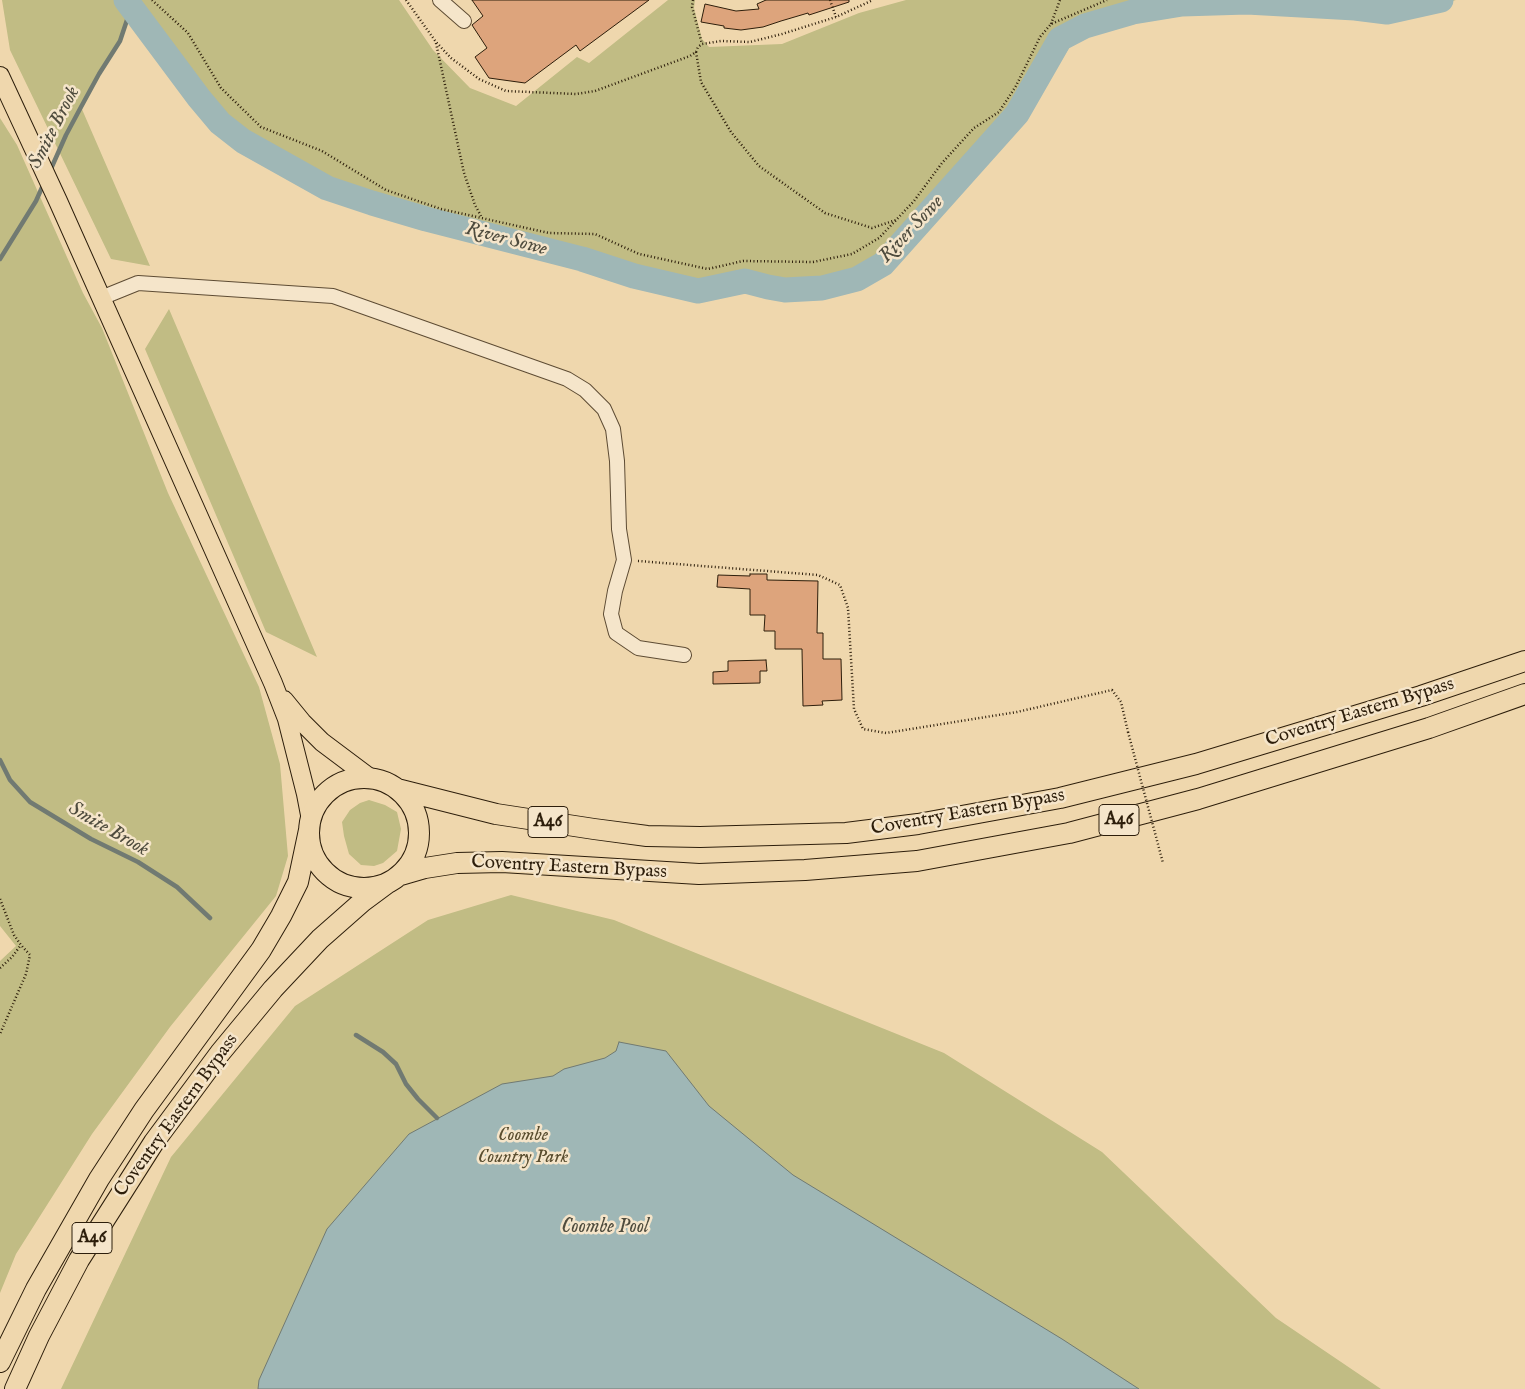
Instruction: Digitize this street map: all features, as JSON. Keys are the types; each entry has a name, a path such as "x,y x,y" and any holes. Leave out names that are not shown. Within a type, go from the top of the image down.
{"highway":[{"name":"Coventry Eastern Bypass","path":"397,789 496,814 647,836 700,837 846,833 918,824 1069,796 1205,761 1421,696 1525,661"},
{"name":"Coventry Eastern Bypass","path":"15,1389 39,1336 79,1260 154,1142 220,1053 274,989 320,939 362,902 395,878 426,868 457,863 512,862 699,874 805,870 917,861 1069,834 1198,799 1429,728 1525,694"},
{"path":"370,778 385,782 397,789 409,801 417,818 419,834 415,855 395,878 379,886 362,888 346,885 324,871 316,859 310,842 310,825 317,804 333,788 347,781 370,778"},
{"name":"Coventry Eastern Bypass","path":"0,1362 36,1288 99,1179 144,1110 261,950 281,916 298,882 310,825"}],"main road":[{"path":"0,76 273,683 287,719 306,794 310,825"},
{"path":"273,683 302,722 322,742 370,778"}],"lane":[{"path":"440,0 464,20"},
{"path":"101,298 138,283 333,296 567,379 585,390 604,409 613,429 618,461 619,529 624,560 611,614 616,633 638,648 684,655"}],"path":[{"path":"152,0 188,33 221,88 262,128 322,151 386,190 441,210 549,233 595,234 639,254 708,270 743,261 813,262 852,254 879,238 914,201 942,163 974,128 999,112 1016,86 1040,37 1051,24 1060,0"},
{"path":"406,0 436,42 451,58 479,78 506,91 532,94 576,94 594,91 690,56 702,44 721,41 750,42 836,17 873,0"},
{"path":"693,0 692,7 702,44"},
{"path":"830,0 836,17"},
{"path":"1051,24 1107,0"},
{"path":"436,42 464,173 475,205 482,218"},
{"path":"696,52 701,82 731,132 759,166 825,213 872,228 896,220"},
{"path":"624,560 818,575 840,585 848,608 854,709 864,729 886,733 1017,712 1112,690 1121,702 1163,863"},
{"path":"0,899 14,935 30,955 29,962 0,1034"},
{"path":"0,968 21,945"}],"green space":[{"path":"2,0 399,0 433,50 470,88 516,106 577,57 589,63 668,0 695,0 694,8 702,39 709,47 782,44 859,13 906,0 1456,0 1392,19 1280,12 1178,15 1109,24 1073,41 1041,95 893,267 868,284 813,298 771,296 744,288 725,296 691,295 498,248 411,224 318,194 220,123 131,8 120,41 81,107 150,266 111,259 10,50"},
{"path":"0,118 17,145 83,293 102,328 168,493 259,687 280,764 288,856 276,896 170,1027 92,1134 16,1254 0,1293 0,961 16,946 0,926"},
{"path":"169,309 317,657 266,632 145,349"},
{"path":"369,800 385,805 397,812 401,829 397,851 383,863 374,866 361,865 349,854 342,822 350,810 360,803"},
{"name":"Coombe Country Park","path":"511,895 614,920 944,1053 1102,1152 1276,1318 1381,1389 61,1389 171,1157 295,1006 428,920"}],"water":[{"name":"Coombe Pool","path":"619,1042 666,1051 709,1106 793,1175 1062,1339 1139,1389 258,1389 259,1380 327,1229 409,1134 502,1084 553,1076 564,1069 605,1058 616,1051"}],"building":[{"path":"472,0 649,0 580,51 576,45 525,83 489,78 475,57 487,48 472,25 483,16"},
{"path":"766,0 849,0 849,2 763,27 741,30 701,22 705,4 736,11 759,9 757,4"},
{"path":"750,574 767,574 767,580 818,581 817,633 823,633 823,659 841,659 842,700 822,701 823,705 803,706 802,649 775,649 775,631 764,631 765,615 750,615 750,589 717,587 718,575 750,576"},
{"path":"766,660 767,671 760,671 760,683 713,684 713,672 728,671 728,661"}],"waterway":[{"name":"River Sowe","path":"126,0 199,98 220,123 243,141 327,188 426,219 582,259 634,276 698,291 745,281 785,290 822,288 857,279 883,264 1017,114 1060,39 1085,26 1133,12 1182,4 1247,2 1355,8 1387,12 1441,0"},
{"name":"Smite Brook","path":"50,171 81,107 120,41 131,8"},
{"name":"Smite Brook","path":"0,259 36,201 44,183"},
{"name":"Smite Brook","path":"0,760 10,780 30,802 91,839 138,862 177,887 210,918"},
{"name":"Smite Brook","path":"356,1035 383,1052 396,1064 406,1084 437,1118"}]}
